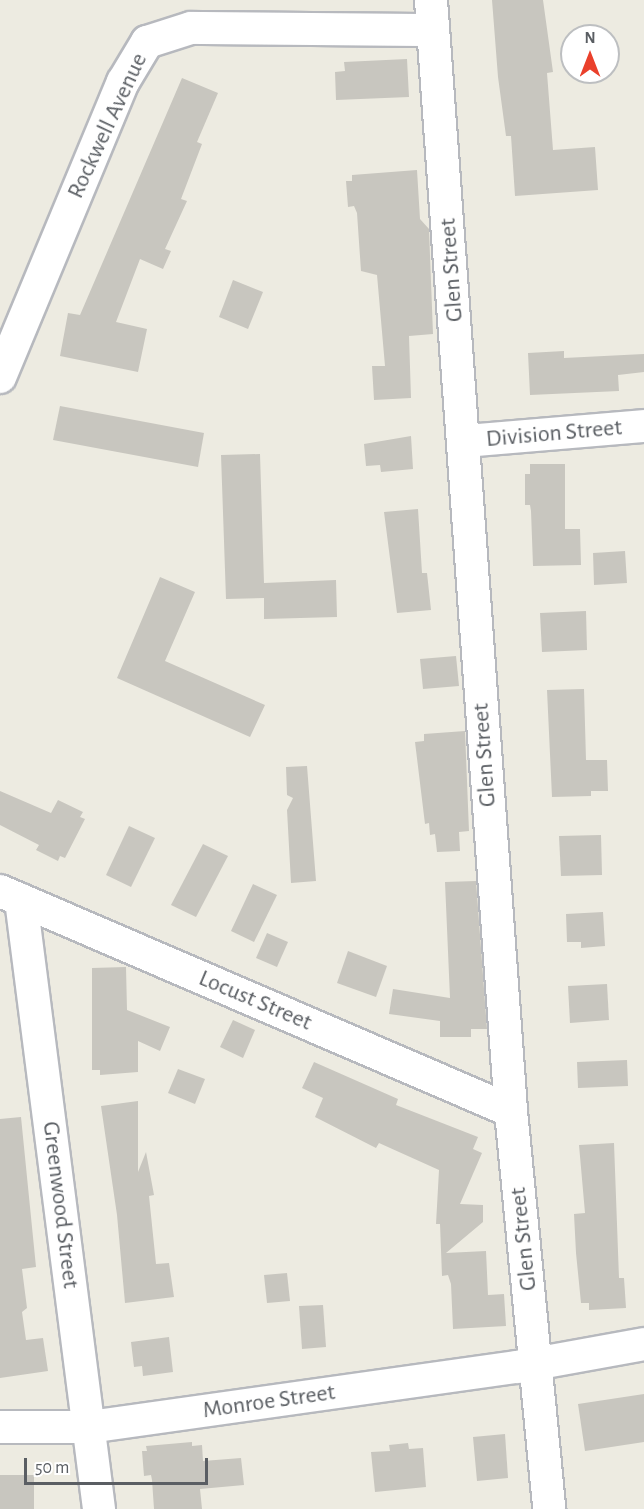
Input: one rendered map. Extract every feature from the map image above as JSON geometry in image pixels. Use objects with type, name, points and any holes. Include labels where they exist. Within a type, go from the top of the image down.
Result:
[{"type":"street","name":"Rockwell Avenue","points":[[0,377],[123,82],[147,42],[191,28],[432,15]]},
{"type":"street","name":"Glen Street","points":[[432,15],[465,441],[511,1111],[549,1509]]},
{"type":"street","name":"Division Street","points":[[465,441],[644,426]]},
{"type":"street","name":"Locust Street","points":[[10,896],[511,1111]]},
{"type":"street","name":"Greenwood Street","points":[[10,896],[99,1509]]},
{"type":"street","name":"Monroe Street","points":[[0,1427],[88,1427],[537,1365],[644,1344]]},
{"type":"building","points":[[492,0],[543,0],[553,72],[547,73],[553,150],[595,147],[598,190],[515,196],[511,136],[506,136],[498,77]]},
{"type":"building","points":[[407,59],[409,97],[336,100],[335,72],[345,71],[344,62]]},
{"type":"building","points":[[182,78],[218,93],[197,142],[202,144],[181,199],[187,201],[165,249],[171,251],[163,269],[140,259],[116,322],[147,329],[138,372],[60,356],[68,313],[80,315]]},
{"type":"building","points":[[417,170],[420,219],[429,229],[433,334],[409,336],[411,398],[374,400],[372,366],[385,366],[377,275],[361,271],[357,213],[354,206],[348,207],[346,181],[352,181],[352,175]]},
{"type":"building","points":[[233,280],[263,292],[248,329],[219,317]]},
{"type":"building","points":[[564,351],[564,358],[644,354],[644,372],[618,375],[619,391],[530,395],[528,353]]},
{"type":"building","points":[[60,406],[204,433],[198,467],[53,440]]},
{"type":"building","points":[[411,436],[413,469],[381,472],[380,465],[366,466],[364,444]]},
{"type":"building","points":[[260,454],[264,583],[336,580],[337,617],[264,619],[264,598],[226,599],[221,455]]},
{"type":"building","points":[[530,464],[565,464],[565,529],[580,529],[581,565],[533,566],[531,511],[530,505],[525,505],[525,474],[530,474]]},
{"type":"building","points":[[418,509],[422,573],[427,573],[431,610],[397,613],[384,512]]},
{"type":"building","points":[[625,551],[627,583],[594,585],[593,553]]},
{"type":"building","points":[[160,577],[195,592],[165,661],[265,705],[250,737],[117,678]]},
{"type":"building","points":[[586,611],[587,650],[542,652],[540,613]]},
{"type":"building","points":[[456,656],[459,686],[423,689],[420,659]]},
{"type":"building","points":[[584,689],[586,760],[607,760],[608,791],[591,791],[591,796],[552,797],[547,690]]},
{"type":"building","points":[[465,731],[469,831],[459,832],[460,851],[437,852],[435,834],[430,835],[429,823],[425,824],[415,742],[424,741],[424,734]]},
{"type":"building","points":[[307,766],[316,881],[291,883],[287,810],[293,798],[287,795],[286,767]]},
{"type":"building","points":[[0,791],[51,813],[58,800],[83,812],[80,817],[85,819],[65,858],[60,856],[58,861],[36,850],[39,845],[0,825]]},
{"type":"building","points":[[129,826],[155,838],[131,887],[106,875]]},
{"type":"building","points":[[601,835],[602,875],[561,876],[559,836]]},
{"type":"building","points":[[203,844],[228,856],[196,917],[171,905]]},
{"type":"building","points":[[476,881],[487,1029],[471,1029],[471,1037],[440,1037],[440,1021],[389,1014],[393,989],[450,998],[445,882]]},
{"type":"building","points":[[253,884],[277,895],[254,942],[231,931]]},
{"type":"building","points":[[603,912],[605,946],[581,948],[581,942],[567,942],[566,914]]},
{"type":"building","points":[[267,933],[288,942],[277,967],[256,958]]},
{"type":"building","points":[[348,951],[387,966],[376,997],[337,983]]},
{"type":"building","points":[[126,967],[127,1010],[170,1027],[160,1051],[138,1041],[138,1072],[100,1075],[100,1070],[92,1070],[92,968]]},
{"type":"building","points":[[607,984],[609,1020],[570,1023],[568,986]]},
{"type":"building","points":[[233,1020],[255,1030],[243,1058],[220,1047]]},
{"type":"building","points":[[627,1060],[628,1086],[578,1088],[577,1062]]},
{"type":"building","points":[[314,1062],[398,1099],[396,1105],[478,1137],[473,1149],[482,1153],[460,1204],[483,1205],[483,1222],[446,1253],[486,1251],[488,1295],[504,1294],[506,1326],[453,1329],[451,1284],[448,1275],[442,1276],[440,1224],[436,1224],[439,1170],[379,1143],[376,1148],[315,1117],[323,1098],[302,1088]]},
{"type":"building","points":[[178,1069],[205,1079],[195,1104],[168,1093]]},
{"type":"building","points":[[138,1101],[138,1172],[146,1152],[154,1195],[149,1196],[156,1264],[169,1263],[174,1297],[125,1303],[117,1215],[101,1106]]},
{"type":"building","points":[[21,1117],[36,1267],[22,1269],[27,1308],[22,1312],[26,1340],[43,1338],[48,1371],[0,1378],[0,1119]]},
{"type":"building","points":[[614,1143],[619,1278],[624,1278],[626,1308],[589,1310],[589,1303],[581,1303],[576,1253],[574,1214],[585,1213],[579,1145]]},
{"type":"building","points":[[287,1273],[290,1301],[267,1303],[264,1275]]},
{"type":"building","points":[[323,1305],[326,1347],[302,1349],[299,1306]]},
{"type":"building","points":[[169,1337],[173,1372],[143,1376],[142,1366],[134,1367],[131,1342]]},
{"type":"building","points":[[644,1394],[644,1442],[585,1451],[578,1404]]},
{"type":"building","points":[[505,1434],[508,1478],[477,1481],[473,1437]]},
{"type":"building","points":[[192,1442],[192,1446],[202,1445],[203,1461],[241,1458],[244,1485],[200,1489],[202,1509],[154,1509],[151,1475],[144,1476],[142,1451],[147,1451],[146,1446]]},
{"type":"building","points":[[408,1443],[409,1449],[423,1448],[426,1487],[375,1492],[371,1452],[390,1451],[389,1445]]},
{"type":"building","points":[[0,1475],[34,1475],[34,1509],[0,1509]]}]
